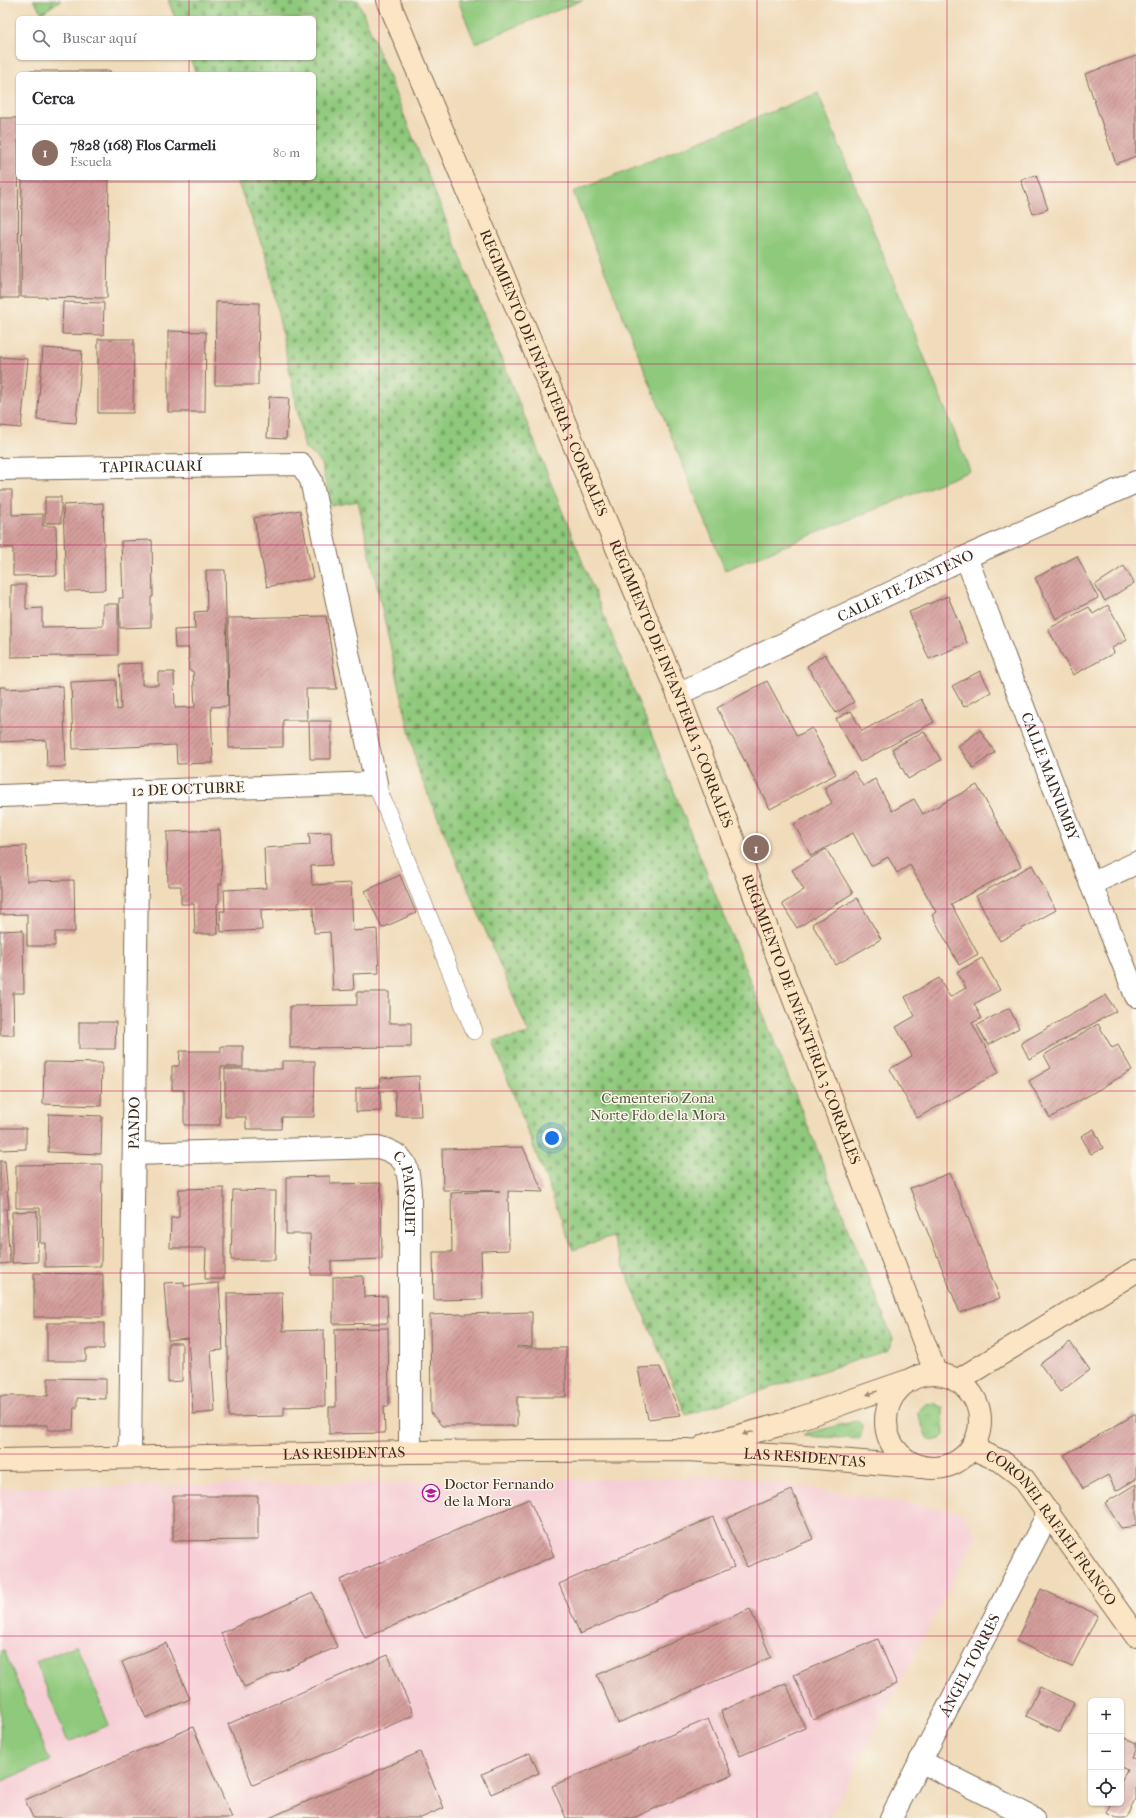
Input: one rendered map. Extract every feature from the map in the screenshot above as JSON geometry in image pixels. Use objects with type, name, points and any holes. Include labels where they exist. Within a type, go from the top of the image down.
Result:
[{"type":"street","name":"REGIMIENTO DE INFANTERIA 3 CORRALES","points":[[388,0],[678,694],[936,1374]]},
{"type":"street","name":"TAPIRACUARÍ","points":[[0,469],[302,464],[311,480],[376,783]]},
{"type":"street","name":"CALLE TE. ZENTENO","points":[[678,694],[966,557],[1136,482]]},
{"type":"street","name":"CALLE MAINUMBY","points":[[966,557],[1091,884],[1136,996]]},
{"type":"street","name":"12 DE OCTUBRE","points":[[0,796],[138,790],[376,783]]},
{"type":"street","name":"PANDO","points":[[130,1456],[138,790]]},
{"type":"street","points":[[1091,884],[1136,863]]},
{"type":"street","name":"C. PARQUET","points":[[134,1154],[378,1147],[393,1151],[400,1157],[408,1170],[410,1193],[410,1452]]},
{"type":"street","points":[[957,1381],[1136,1272]]},
{"type":"street","points":[[936,1374],[948,1376],[970,1390],[977,1404],[980,1419],[978,1434],[971,1448],[962,1458],[949,1465],[935,1468],[921,1467],[907,1460],[895,1450],[888,1436],[886,1420],[889,1404],[896,1391],[909,1380],[922,1375],[936,1374]]},
{"type":"street","name":"LAS RESIDENTAS","points":[[687,1450],[783,1424],[909,1380]]},
{"type":"street","name":"CORONEL RAFAEL FRANCO","points":[[971,1448],[1001,1461],[1023,1478],[1049,1512],[1136,1636]]},
{"type":"street","name":"LAS RESIDENTAS","points":[[0,1460],[130,1456],[687,1450],[804,1457],[921,1467]]},
{"type":"street","name":"ÁNGEL TORRES","points":[[891,1818],[1049,1512]]},
{"type":"street","points":[[920,1761],[1033,1818]]},
{"type":"lane","points":[[376,783],[474,1031]]},
{"type":"shaded area","points":[[740,1477],[961,1512],[977,1535],[830,1818],[0,1818],[0,1488]]},
{"type":"green space","points":[[33,0],[61,0],[42,13]]},
{"type":"green space","name":"Cementerio Zona Norte Fdo de la Mora","points":[[168,0],[358,0],[893,1339],[888,1350],[686,1415],[611,1237],[573,1250],[493,1041],[529,1034],[418,770],[358,501],[331,506],[321,464],[316,457],[305,449],[267,258],[237,180],[316,180],[316,72],[195,72],[191,60],[316,60],[316,16],[174,16]]},
{"type":"green space","points":[[458,0],[583,0],[475,43]]},
{"type":"green space","points":[[818,93],[970,471],[725,570],[573,192]]},
{"type":"green space","points":[[934,1403],[943,1408],[944,1435],[940,1439],[931,1441],[927,1438],[917,1412],[926,1404]]},
{"type":"green space","points":[[856,1421],[862,1425],[861,1436],[859,1439],[804,1436],[804,1434]]},
{"type":"green space","points":[[77,1645],[109,1725],[68,1742],[36,1662]]},
{"type":"green space","points":[[4,1650],[50,1761],[0,1782],[0,1651]]},
{"type":"building","points":[[1136,56],[1136,156],[1116,164],[1085,74]]},
{"type":"building","points":[[24,71],[110,71],[110,72]]},
{"type":"building","points":[[0,118],[16,118],[16,180],[18,180],[19,298],[0,298]]},
{"type":"building","points":[[1036,175],[1048,209],[1033,214],[1021,180]]},
{"type":"building","points":[[22,180],[109,180],[107,298],[21,297]]},
{"type":"building","points":[[63,302],[104,303],[103,335],[62,334]]},
{"type":"building","points":[[216,302],[259,303],[258,385],[215,385]]},
{"type":"building","points":[[168,331],[206,332],[205,412],[168,412]]},
{"type":"building","points":[[98,339],[134,339],[133,413],[98,413]]},
{"type":"building","points":[[43,348],[82,351],[76,423],[37,420]]},
{"type":"building","points":[[0,357],[28,359],[21,428],[0,426]]},
{"type":"building","points":[[269,397],[289,398],[286,439],[267,438]]},
{"type":"building","points":[[0,490],[12,490],[12,515],[43,514],[43,526],[56,526],[57,575],[13,576],[13,548],[0,548]]},
{"type":"building","points":[[45,497],[61,497],[61,523],[45,523]]},
{"type":"building","points":[[103,503],[105,590],[66,591],[63,505]]},
{"type":"building","points":[[300,510],[313,578],[267,587],[254,518]]},
{"type":"building","points":[[152,540],[153,597],[151,597],[151,627],[120,628],[119,598],[123,598],[121,541]]},
{"type":"building","points":[[1077,556],[1098,598],[1056,619],[1035,578]]},
{"type":"building","points":[[1124,566],[1134,583],[1105,601],[1095,585]]},
{"type":"building","points":[[206,570],[225,570],[228,706],[211,707],[213,763],[177,764],[176,745],[73,749],[71,682],[116,680],[117,710],[121,709],[119,664],[142,663],[142,685],[158,685],[158,672],[174,672],[175,708],[195,707],[193,671],[189,671],[189,648],[175,648],[174,630],[195,629],[194,612],[207,611]]},
{"type":"building","points":[[11,585],[26,585],[26,609],[42,608],[42,627],[103,626],[103,604],[118,604],[118,655],[11,657]]},
{"type":"building","points":[[948,596],[967,643],[929,659],[909,612]]},
{"type":"building","points":[[1108,605],[1127,640],[1112,648],[1114,653],[1073,675],[1048,629],[1089,607],[1093,614]]},
{"type":"building","points":[[326,616],[337,689],[306,689],[307,720],[283,720],[283,747],[229,748],[228,618]]},
{"type":"building","points":[[825,654],[854,702],[836,713],[807,666]]},
{"type":"building","points":[[980,671],[991,692],[964,707],[952,686]]},
{"type":"building","points":[[767,681],[797,736],[812,728],[836,774],[770,809],[717,708]]},
{"type":"building","points":[[63,686],[66,767],[47,767],[46,740],[0,742],[0,687],[6,687],[6,689]]},
{"type":"building","points":[[921,699],[934,722],[860,762],[836,719],[851,711],[862,731]]},
{"type":"building","points":[[309,721],[331,721],[331,759],[310,759]]},
{"type":"building","points":[[980,730],[995,752],[973,768],[958,746]]},
{"type":"building","points":[[924,731],[941,760],[908,779],[892,749]]},
{"type":"building","points":[[854,771],[863,786],[875,779],[892,811],[914,799],[923,814],[977,785],[1021,866],[951,904],[978,954],[959,965],[932,915],[936,912],[910,865],[897,873],[888,857],[871,866],[853,833],[811,856],[794,824],[832,803],[824,788]]},
{"type":"building","points":[[220,830],[222,884],[219,884],[219,903],[217,904],[218,934],[195,934],[194,904],[181,904],[181,886],[168,886],[167,832]]},
{"type":"building","points":[[331,832],[332,865],[311,866],[312,885],[351,883],[353,931],[377,929],[379,973],[353,974],[354,990],[333,991],[330,932],[314,933],[313,907],[261,910],[262,930],[221,932],[220,911],[225,911],[224,890],[266,888],[264,848],[310,845],[309,833]]},
{"type":"building","points":[[26,846],[27,881],[74,880],[75,932],[55,932],[55,946],[27,946],[27,914],[0,915],[0,847]]},
{"type":"building","points":[[826,849],[853,893],[797,928],[782,904],[804,890],[792,870]]},
{"type":"building","points":[[1032,865],[1056,910],[1000,941],[976,896]]},
{"type":"building","points":[[400,875],[416,913],[382,928],[365,891]]},
{"type":"building","points":[[857,898],[881,939],[836,965],[812,924]]},
{"type":"building","points":[[23,930],[24,993],[13,993],[14,1035],[0,1035],[0,931]]},
{"type":"building","points":[[982,958],[1000,990],[974,1004],[982,1018],[972,1023],[999,1072],[917,1118],[890,1069],[912,1056],[896,1027],[915,1016],[905,997],[939,978],[950,997],[966,988],[957,972]]},
{"type":"building","points":[[357,992],[389,992],[389,1023],[411,1023],[411,1047],[290,1048],[290,1006],[357,1005]]},
{"type":"building","points":[[1106,995],[1116,1011],[1029,1059],[1021,1043]]},
{"type":"building","points":[[1009,1008],[1019,1028],[988,1045],[977,1025]]},
{"type":"building","points":[[79,1022],[116,1022],[115,1049],[79,1049]]},
{"type":"building","points":[[1098,1024],[1112,1048],[1118,1045],[1132,1070],[1050,1118],[1029,1081],[1051,1068],[1044,1055]]},
{"type":"building","points":[[221,1046],[243,1046],[243,1067],[221,1067],[220,1125],[184,1125],[184,1090],[172,1090],[172,1066],[179,1066],[180,1051],[221,1051]]},
{"type":"building","points":[[282,1061],[315,1061],[314,1117],[282,1117],[281,1129],[246,1129],[246,1117],[225,1117],[225,1069],[282,1069]]},
{"type":"building","points":[[44,1062],[102,1063],[101,1106],[43,1104]]},
{"type":"building","points":[[419,1076],[421,1116],[396,1116],[395,1091],[380,1091],[381,1111],[356,1112],[356,1088],[380,1087],[380,1078]]},
{"type":"building","points":[[49,1114],[102,1116],[101,1154],[48,1152]]},
{"type":"building","points":[[0,1128],[26,1128],[26,1149],[0,1150]]},
{"type":"building","points":[[1094,1129],[1103,1148],[1091,1154],[1081,1136]]},
{"type":"building","points":[[523,1147],[543,1192],[508,1191],[509,1250],[481,1251],[483,1299],[434,1300],[433,1252],[452,1252],[451,1193],[500,1191],[443,1190],[442,1149]]},
{"type":"building","points":[[0,1161],[5,1161],[9,1209],[6,1209],[10,1263],[0,1264]]},
{"type":"building","points":[[102,1164],[101,1266],[45,1267],[45,1243],[40,1243],[40,1208],[16,1208],[16,1165]]},
{"type":"building","points":[[950,1173],[1000,1298],[960,1313],[910,1188]]},
{"type":"building","points":[[330,1176],[330,1184],[381,1183],[382,1259],[331,1261],[331,1275],[311,1275],[310,1234],[286,1234],[286,1177]]},
{"type":"building","points":[[224,1188],[224,1279],[205,1279],[206,1248],[170,1248],[171,1218],[179,1217],[179,1189]]},
{"type":"building","points":[[233,1190],[276,1191],[275,1260],[231,1260]]},
{"type":"building","points":[[37,1211],[38,1262],[12,1263],[12,1212]]},
{"type":"building","points":[[34,1273],[103,1274],[103,1317],[34,1317]]},
{"type":"building","points":[[363,1276],[364,1297],[387,1296],[388,1323],[333,1324],[333,1277]]},
{"type":"building","points":[[184,1282],[184,1286],[219,1283],[223,1350],[211,1351],[215,1412],[193,1414],[188,1338],[168,1340],[164,1283]]},
{"type":"building","points":[[282,1292],[283,1331],[324,1330],[325,1406],[284,1407],[284,1416],[229,1417],[227,1293]]},
{"type":"building","points":[[532,1312],[532,1347],[517,1346],[517,1348],[566,1348],[566,1397],[517,1397],[517,1426],[442,1426],[431,1413],[430,1315]]},
{"type":"building","points":[[47,1323],[104,1323],[104,1349],[86,1349],[86,1361],[47,1361]]},
{"type":"building","points":[[388,1328],[389,1406],[384,1406],[385,1433],[329,1434],[329,1407],[336,1407],[335,1329]]},
{"type":"building","points":[[1070,1342],[1090,1370],[1060,1392],[1040,1364]]},
{"type":"building","points":[[168,1343],[182,1343],[182,1381],[168,1382]]},
{"type":"building","points":[[660,1367],[681,1415],[648,1419],[638,1368]]},
{"type":"building","points":[[48,1378],[106,1379],[106,1399],[77,1398],[77,1408],[74,1408],[73,1430],[48,1430],[48,1425],[0,1425],[0,1396],[48,1396]]},
{"type":"building","points":[[1136,1414],[1136,1479],[1116,1491],[1108,1475],[1083,1489],[1064,1455]]},
{"type":"building","points":[[1136,1484],[1136,1526],[1121,1528],[1105,1503]]},
{"type":"building","points":[[792,1490],[813,1539],[747,1567],[726,1519]]},
{"type":"building","points":[[173,1496],[258,1496],[258,1540],[173,1541]]},
{"type":"building","points":[[529,1499],[554,1556],[365,1638],[340,1580]]},
{"type":"building","points":[[713,1517],[734,1567],[580,1634],[559,1584]]},
{"type":"building","points":[[1041,1589],[1098,1615],[1072,1667],[1016,1641]]},
{"type":"building","points":[[313,1593],[337,1647],[244,1687],[221,1633]]},
{"type":"building","points":[[750,1609],[771,1657],[618,1723],[597,1675]]},
{"type":"building","points":[[878,1639],[897,1684],[813,1720],[794,1675]]},
{"type":"building","points":[[166,1643],[190,1699],[146,1718],[122,1662]]},
{"type":"building","points":[[388,1655],[414,1715],[253,1785],[228,1724]]},
{"type":"building","points":[[786,1683],[805,1728],[740,1756],[721,1711]]},
{"type":"building","points":[[1040,1687],[1074,1703],[1060,1732],[1026,1716]]},
{"type":"building","points":[[708,1719],[732,1775],[633,1818],[566,1818],[552,1786]]},
{"type":"building","points":[[193,1727],[232,1818],[33,1818],[25,1800]]},
{"type":"building","points":[[1124,1737],[1136,1743],[1136,1750],[1132,1758],[1136,1759],[1136,1799],[1127,1818],[1117,1818],[1106,1813],[1110,1806],[1124,1806],[1124,1776],[1127,1770],[1124,1768]]},
{"type":"building","points":[[420,1752],[444,1808],[421,1818],[269,1818]]},
{"type":"building","points":[[530,1753],[539,1773],[491,1794],[482,1774]]},
{"type":"place","name":"7828 (168) Flos Carmeli","points":[[756,848]]},
{"type":"place","name":"Doctor Fernando de la Mora","points":[[431,1493]]}]
